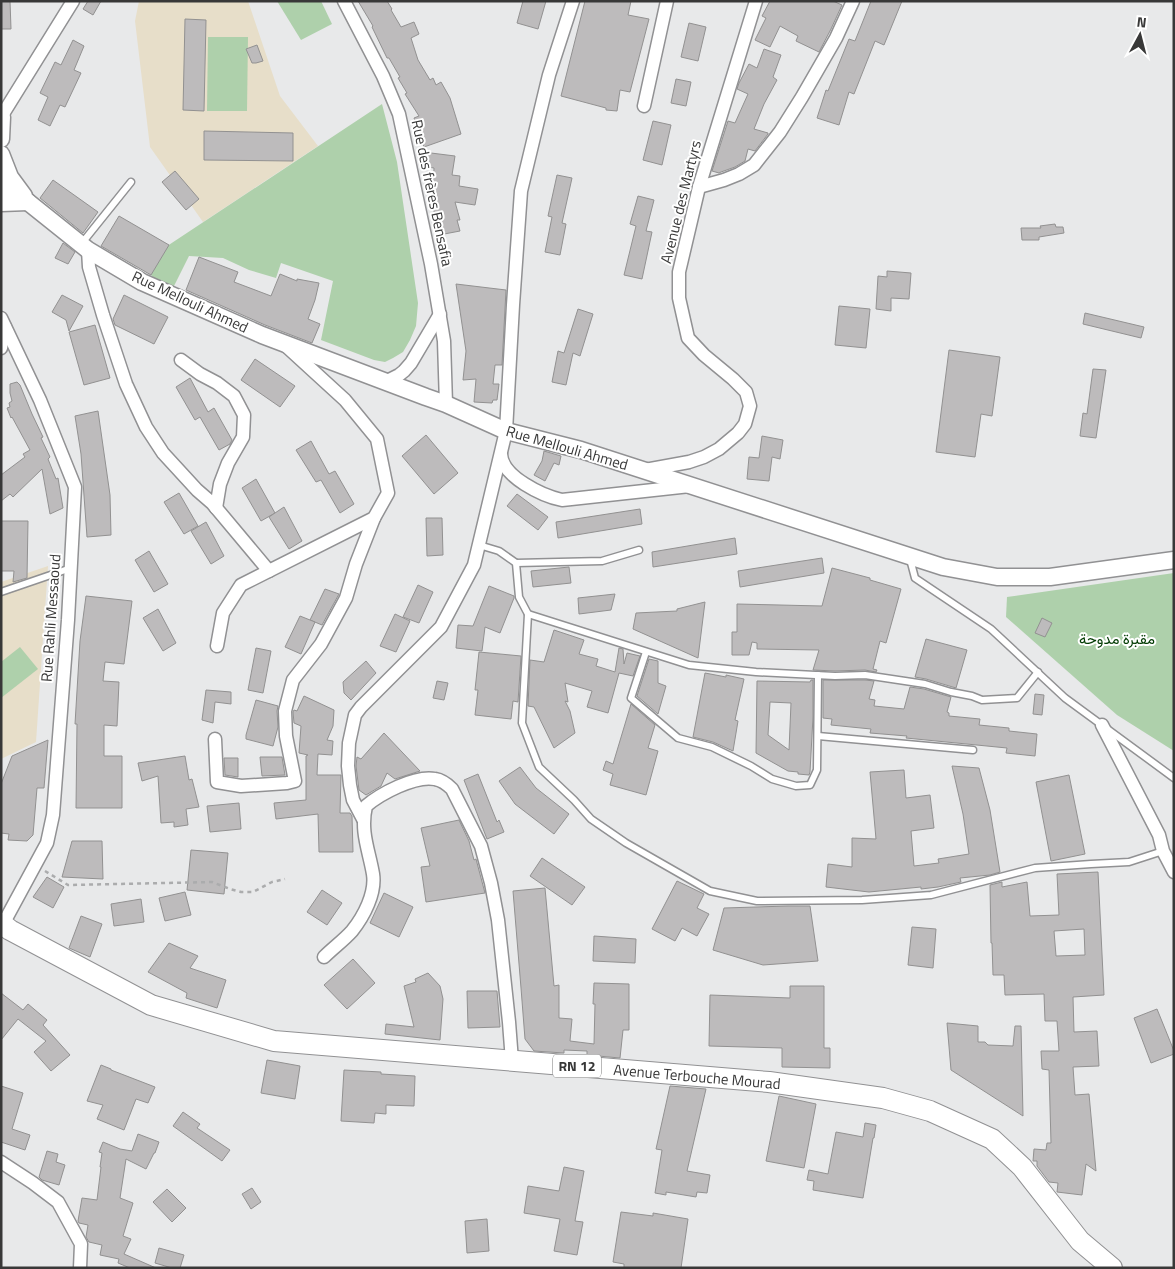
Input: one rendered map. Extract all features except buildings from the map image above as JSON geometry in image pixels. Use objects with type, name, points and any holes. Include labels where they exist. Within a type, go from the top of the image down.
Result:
[{"type":"main road","name":"Avenue Terbouche Mourad","points":[[2,925],[151,1005],[274,1041],[769,1082],[883,1098],[930,1110],[992,1139],[1022,1166],[1080,1241],[1112,1268]]},
{"type":"street","points":[[1,139],[1,117],[73,1]]},
{"type":"street","name":"Rue des frères Bensafia","points":[[344,1],[383,76],[399,114],[440,314],[444,341],[446,404]]},
{"type":"street","points":[[363,819],[353,800],[348,766],[349,743],[355,715],[441,627],[474,565],[506,431],[521,191],[549,75],[573,1]]},
{"type":"street","points":[[644,106],[667,1]]},
{"type":"street","name":"Avenue des Martyrs","points":[[642,470],[696,460],[719,449],[745,424],[750,406],[746,392],[704,355],[688,338],[679,298],[679,272],[699,187],[756,1]]},
{"type":"street","points":[[699,187],[724,180],[754,165],[780,132],[797,104],[836,38],[853,1]]},
{"type":"street","points":[[1,154],[10,177],[28,202]]},
{"type":"street","name":"Rue Mellouli Ahmed","points":[[1,186],[28,202],[85,247],[142,282],[262,335],[446,404],[506,431],[580,450],[909,556],[997,578],[1050,577],[1174,560]]},
{"type":"street","points":[[1,203],[28,202]]},
{"type":"street","points":[[85,247],[103,316],[126,384],[146,427],[164,453],[216,508],[269,571]]},
{"type":"street","points":[[385,382],[399,375],[411,363],[440,314]]},
{"type":"street","points":[[1,348],[3,323]]},
{"type":"street","name":"Rue Rahli Messaoud","points":[[2,925],[47,843],[53,815],[68,620],[75,487],[40,400],[3,323]]},
{"type":"street","points":[[215,739],[217,782],[241,786],[287,784],[295,781],[286,736],[285,711],[293,680],[321,644],[346,598],[356,564],[374,518],[388,493],[376,439],[344,400],[282,342]]},
{"type":"street","points":[[181,360],[234,396],[244,415],[243,438],[228,463],[220,484],[216,508]]},
{"type":"street","points":[[501,454],[503,462],[515,477],[541,493],[562,500],[692,486]]},
{"type":"street","points":[[217,646],[224,613],[241,585],[374,518]]},
{"type":"street","points":[[1102,725],[1159,835],[1163,851],[1174,872]]},
{"type":"street","points":[[324,957],[352,930],[371,898],[373,876],[366,845],[363,819],[366,806],[413,780],[434,778],[444,782],[452,788],[481,846],[491,883],[498,920],[512,1061]]},
{"type":"street","points":[[1,1162],[58,1202],[81,1244],[80,1268]]},
{"type":"lane","points":[[85,247],[131,182]]},
{"type":"lane","points":[[479,545],[498,551],[516,563],[602,561],[639,550]]},
{"type":"lane","points":[[909,556],[915,578],[991,629],[1065,698],[1174,778]]},
{"type":"lane","points":[[516,563],[519,597],[528,614],[522,723],[539,767],[591,819],[626,843],[710,891],[757,901],[809,899],[862,900],[931,895],[1035,868],[1130,862],[1163,851]]},
{"type":"lane","points":[[1,592],[71,568]]},
{"type":"lane","points":[[528,614],[689,665],[756,672],[865,675],[925,684],[982,700],[1017,698],[1038,672]]},
{"type":"lane","points":[[646,652],[631,698],[678,738],[712,747],[751,766],[772,779],[796,786],[810,785],[817,770],[818,675]]},
{"type":"lane","points":[[818,736],[973,750]]},
{"type":"path","points":[[35,865],[68,885],[212,882],[241,892],[253,892],[272,882],[285,878]]},
{"type":"shaded area","points":[[139,1],[248,1],[280,96],[318,146],[203,222],[150,147],[135,21]]},
{"type":"shaded area","points":[[48,566],[36,742],[1,759],[1,582]]},
{"type":"green space","points":[[277,1],[321,1],[332,24],[301,40]]},
{"type":"green space","points":[[208,37],[248,37],[247,111],[207,111]]},
{"type":"green space","points":[[382,104],[397,162],[418,303],[416,326],[403,352],[385,362],[374,360],[321,340],[333,281],[281,263],[276,278],[249,270],[223,258],[189,256],[170,294],[140,264]]},
{"type":"green space","name":"مقبرة مدوحة","points":[[1174,573],[1174,751],[1117,715],[1006,617],[1007,597]]},
{"type":"green space","points":[[20,647],[38,669],[1,698],[1,662]]}]
